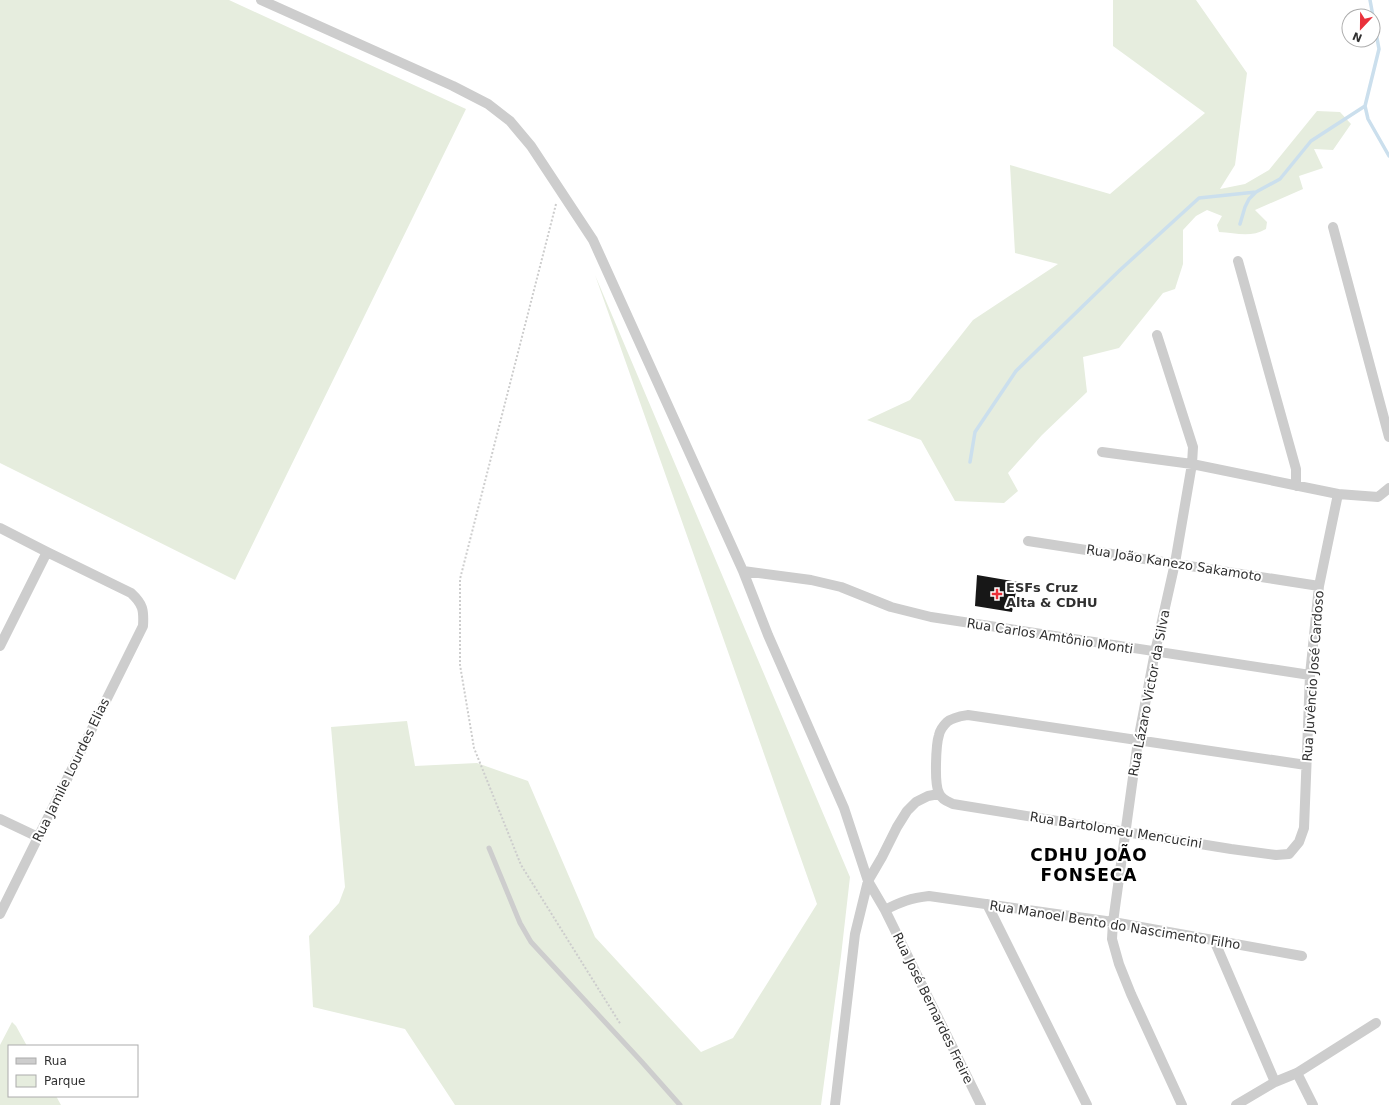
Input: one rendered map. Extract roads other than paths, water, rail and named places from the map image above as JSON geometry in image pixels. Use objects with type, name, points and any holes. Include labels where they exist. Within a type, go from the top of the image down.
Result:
[{"type":"street","name":"Rua José Bernardes Freire","points":[[261,0],[453,86],[488,104],[510,121],[531,146],[593,240],[743,571],[768,635],[844,808],[868,881],[885,910],[981,1105]]},
{"type":"street","points":[[1334,228],[1389,437]]},
{"type":"street","points":[[1238,261],[1296,469],[1296,486]]},
{"type":"street","name":"Rua Lázaro Victor da Silva","points":[[1157,335],[1193,447],[1192,464],[1175,563],[1155,652],[1138,741],[1112,922],[1112,939],[1119,964],[1131,994],[1182,1105]]},
{"type":"street","points":[[1102,452],[1192,464],[1338,494],[1378,496],[1389,488]]},
{"type":"street","name":"Rua Juvêncio José Cardoso","points":[[1289,854],[1299,842],[1304,828],[1310,675],[1319,586],[1338,494]]},
{"type":"street","points":[[0,528],[47,552],[0,646]]},
{"type":"street","name":"Rua João Kanezo Sakamoto","points":[[1028,541],[1319,586]]},
{"type":"street","name":"Rua Jamile Lourdes Elias","points":[[0,914],[143,626],[144,614],[140,601],[131,593],[47,552]]},
{"type":"street","name":"Rua Carlos Amtônio Monti","points":[[743,571],[811,580],[841,587],[891,607],[931,617],[1310,675]]},
{"type":"street","points":[[942,797],[936,786],[937,744],[939,733],[948,721],[956,717],[968,715],[1306,765]]},
{"type":"street","points":[[835,1105],[855,934],[868,881],[897,826],[907,811],[916,802],[928,796],[942,797]]},
{"type":"street","name":"Rua Bartolomeu Mencucini","points":[[942,797],[953,804],[1276,855],[1289,854]]},
{"type":"street","points":[[0,819],[38,837]]},
{"type":"street","name":"Rua Manoel Bento do Nascimento Filho","points":[[885,910],[915,897],[929,896],[1112,922],[1302,956]]},
{"type":"street","points":[[987,904],[1087,1105]]},
{"type":"street","points":[[1214,940],[1275,1082]]},
{"type":"street","points":[[1236,1105],[1275,1082],[1297,1073],[1376,1023]]},
{"type":"street","points":[[1297,1073],[1313,1105]]},
{"type":"lane","points":[[488,848],[520,924],[531,942],[636,1055],[680,1105]]},
{"type":"waterway","points":[[1370,0],[1379,49],[1365,106],[1368,119],[1389,156]]},
{"type":"waterway","points":[[1240,224],[1245,207],[1249,199],[1256,192],[1280,179],[1311,141],[1365,106]]},
{"type":"waterway","points":[[970,462],[975,432],[1016,371],[1120,270],[1199,198],[1256,192]]},
{"type":"place","name":"ESFs Cruz Alta & CDHU","points":[[997,594]]},
{"type":"district","name":"CDHU JOÃO FONSECA","points":[[1089,865]]}]
